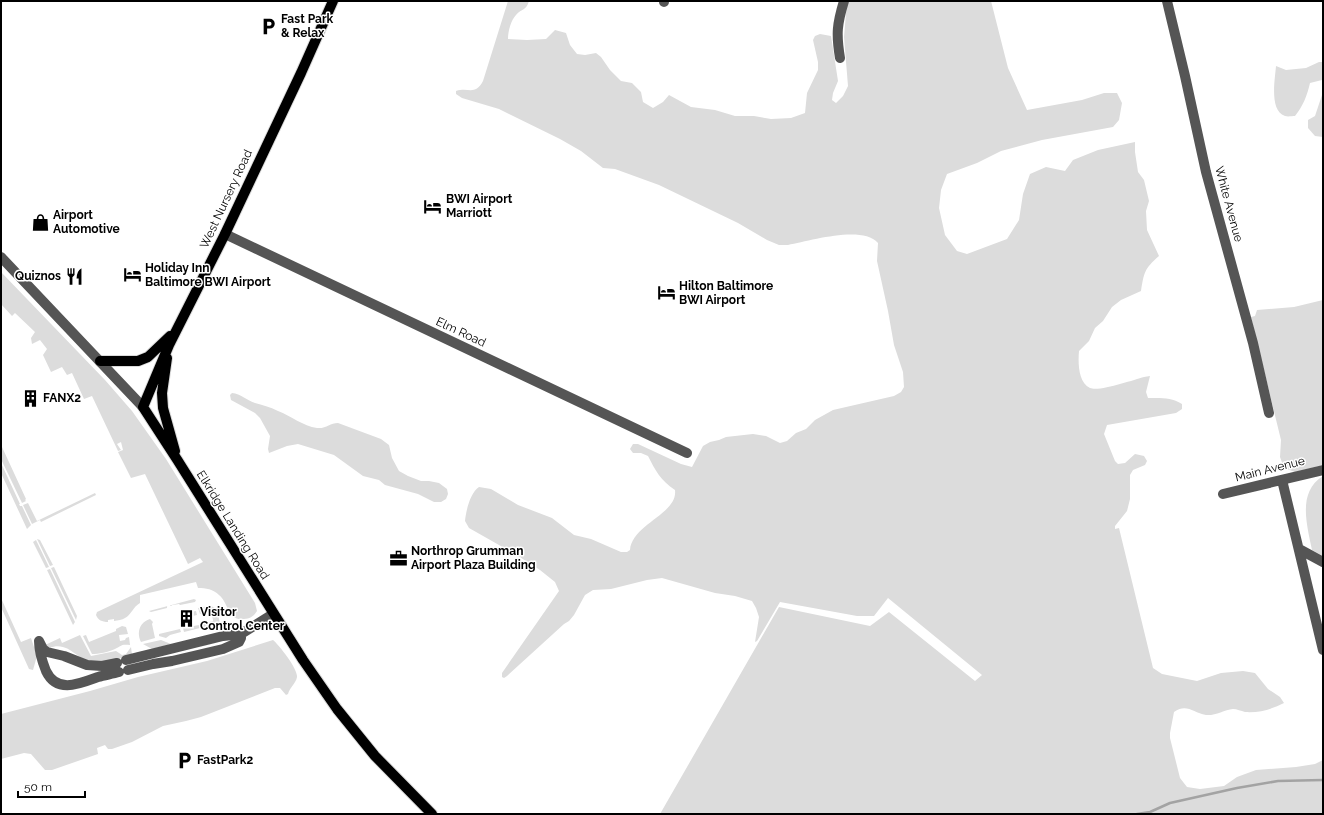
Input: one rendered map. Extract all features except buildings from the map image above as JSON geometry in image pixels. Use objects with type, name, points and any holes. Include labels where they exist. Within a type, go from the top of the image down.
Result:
[{"type":"main road","name":"West Nursery Road","points":[[142,407],[168,345],[225,234],[301,73],[333,1]]},
{"type":"main road","points":[[100,361],[138,361],[148,357],[176,331]]},
{"type":"main road","points":[[168,345],[162,393],[163,408],[178,461]]},
{"type":"main road","name":"Elkridge Landing Road","points":[[142,407],[178,461],[303,660],[337,709],[375,756],[432,814]]},
{"type":"street","points":[[840,58],[837,42],[837,26],[844,1]]},
{"type":"street","name":"White Avenue","points":[[1167,1],[1206,172],[1253,344],[1269,413]]},
{"type":"street","name":"Elm Road","points":[[225,234],[687,453]]},
{"type":"street","name":"Elkridge Landing Road","points":[[1,257],[142,407]]},
{"type":"street","name":"Main Avenue","points":[[1223,494],[1323,470]]},
{"type":"street","points":[[1282,480],[1323,650]]},
{"type":"street","points":[[1298,549],[1323,562]]},
{"type":"street","points":[[122,666],[87,665],[64,656],[47,652],[43,649],[39,641],[40,654],[48,676],[61,685],[76,684],[122,666],[223,636],[242,634],[274,614]]},
{"type":"shaded area","points":[[508,1],[529,1],[527,6],[514,17],[509,29],[508,39],[546,39],[555,30],[566,33],[570,45],[577,54],[585,55],[596,53],[621,81],[632,83],[641,92],[643,102],[653,108],[663,102],[669,95],[691,107],[715,110],[735,116],[754,116],[771,119],[791,118],[805,113],[807,93],[818,70],[818,62],[813,40],[815,36],[820,34],[831,36],[838,81],[832,100],[836,103],[843,96],[848,86],[844,37],[847,1],[991,1],[1008,68],[1027,110],[1082,100],[1104,93],[1117,93],[1122,103],[1119,120],[1113,127],[1042,140],[1001,151],[977,163],[947,174],[941,190],[939,208],[945,235],[957,251],[967,254],[1007,239],[1019,220],[1023,194],[1030,174],[1046,167],[1065,171],[1073,160],[1098,150],[1135,142],[1138,172],[1144,180],[1149,201],[1146,211],[1147,230],[1159,256],[1150,264],[1143,280],[1141,291],[1121,300],[1112,307],[1103,321],[1095,328],[1089,341],[1079,351],[1080,372],[1083,382],[1090,388],[1094,389],[1108,387],[1150,376],[1146,392],[1148,398],[1166,398],[1174,400],[1182,404],[1182,409],[1176,413],[1107,425],[1104,434],[1115,461],[1118,464],[1125,463],[1135,454],[1144,456],[1147,461],[1145,465],[1133,470],[1130,475],[1130,499],[1127,511],[1115,526],[1115,529],[1119,528],[1153,668],[1162,674],[1197,681],[1221,673],[1243,671],[1255,673],[1268,689],[1280,697],[1284,703],[1270,709],[1256,712],[1245,712],[1233,709],[1213,715],[1206,715],[1183,708],[1174,712],[1170,738],[1180,778],[1187,787],[1200,789],[1224,786],[1237,777],[1256,770],[1296,767],[1315,764],[1323,760],[1323,814],[660,814],[779,607],[870,626],[889,612],[975,681],[982,675],[888,598],[874,616],[857,616],[780,602],[755,642],[759,617],[752,601],[735,596],[715,593],[662,578],[647,580],[611,589],[593,590],[585,595],[569,621],[507,676],[504,678],[502,677],[502,673],[559,591],[555,582],[540,570],[469,528],[465,521],[467,507],[473,493],[479,487],[491,489],[518,505],[552,518],[574,535],[591,539],[621,552],[627,552],[630,550],[638,533],[670,506],[674,498],[675,490],[659,475],[648,456],[641,453],[633,453],[630,449],[633,444],[638,444],[681,464],[692,467],[703,446],[710,442],[726,437],[753,434],[766,436],[780,443],[787,441],[796,433],[806,429],[815,420],[833,410],[894,396],[901,392],[904,387],[903,372],[894,345],[877,261],[878,243],[870,238],[860,235],[848,235],[822,238],[788,245],[779,245],[767,240],[738,223],[659,185],[615,169],[603,168],[581,151],[560,139],[499,109],[462,98],[456,94],[456,91],[474,90],[480,86],[483,81]]},
{"type":"shaded area","points":[[1319,62],[1323,62],[1322,80],[1310,83],[1304,101],[1295,116],[1285,116],[1280,113],[1277,108],[1274,94],[1276,66],[1286,70],[1306,68]]},
{"type":"shaded area","points":[[1322,95],[1323,137],[1315,136],[1308,128],[1308,120],[1315,116]]},
{"type":"shaded area","points":[[1,272],[105,380],[132,411],[166,459],[255,603],[257,611],[252,617],[238,619],[234,617],[219,595],[209,589],[198,588],[196,582],[140,595],[140,603],[127,617],[123,619],[114,621],[114,619],[108,620],[108,622],[102,621],[98,618],[96,615],[97,612],[203,562],[200,558],[188,564],[145,474],[131,478],[118,452],[123,450],[121,442],[117,444],[121,450],[118,451],[92,396],[84,399],[72,373],[67,375],[62,367],[51,372],[43,355],[47,349],[40,340],[32,344],[31,338],[35,332],[15,313],[12,316],[1,304]]},
{"type":"shaded area","points":[[1323,300],[1323,465],[1295,472],[1284,468],[1280,457],[1281,440],[1251,317],[1255,316],[1257,310],[1294,307]]},
{"type":"shaded area","points":[[232,393],[283,413],[312,427],[320,428],[338,423],[381,439],[389,445],[392,458],[399,471],[421,481],[439,483],[447,489],[448,494],[446,499],[441,502],[434,502],[418,494],[385,485],[379,480],[363,476],[334,455],[298,444],[287,446],[269,453],[268,449],[270,436],[260,418],[255,413],[231,400],[230,395]]},
{"type":"shaded area","points":[[2,447],[26,499],[26,501],[22,503],[1,459]]},
{"type":"shaded area","points":[[1,463],[19,504],[22,506],[31,525],[27,529],[1,473]]},
{"type":"shaded area","points":[[1323,476],[1323,556],[1312,550],[1306,520],[1306,510],[1310,491],[1315,483]]},
{"type":"shaded area","points":[[95,493],[96,495],[41,522],[40,520],[32,524],[23,505],[28,503],[37,521]]},
{"type":"shaded area","points":[[37,539],[40,540],[53,565],[50,566]]},
{"type":"shaded area","points":[[36,540],[49,567],[46,568],[33,542]]},
{"type":"shaded area","points":[[54,567],[77,616],[76,620],[51,568]]},
{"type":"shaded area","points":[[50,569],[75,622],[73,625],[47,570]]},
{"type":"shaded area","points":[[1,598],[21,642],[31,638],[37,656],[33,670],[29,669],[1,607]]},
{"type":"shaded area","points":[[194,599],[196,600],[195,602],[169,606]]},
{"type":"shaded area","points":[[167,606],[167,608],[151,612],[149,611]]},
{"type":"shaded area","points":[[209,606],[216,609],[220,623],[203,627],[202,624],[213,621],[211,611],[200,614],[198,608]]},
{"type":"shaded area","points":[[196,611],[197,615],[183,618],[182,614]]},
{"type":"shaded area","points":[[150,619],[153,622],[152,624],[155,638],[141,642],[139,631],[141,625]]},
{"type":"shaded area","points":[[199,625],[200,628],[184,632],[183,628]]},
{"type":"shaded area","points":[[122,626],[126,627],[128,634],[119,635],[120,641],[129,637],[130,645],[123,645],[110,651],[92,654],[83,636],[86,635],[89,642],[116,631],[116,629]]},
{"type":"shaded area","points":[[180,629],[181,632],[170,635],[166,638],[159,636],[159,634]]},
{"type":"shaded area","points":[[80,635],[91,656],[116,651],[122,655],[126,654],[131,647],[132,655],[119,659],[95,662],[88,661],[68,649],[56,646],[49,648],[45,645],[60,638],[62,643]]},
{"type":"shaded area","points":[[161,640],[171,644],[152,649],[143,644]]},
{"type":"shaded area","points":[[273,640],[288,657],[297,673],[295,681],[286,695],[280,688],[275,688],[201,717],[163,726],[132,742],[112,749],[108,749],[105,745],[97,748],[98,754],[52,770],[45,770],[31,754],[24,753],[1,759],[1,714],[138,677],[207,661]]},
{"type":"waterway","points":[[1137,814],[1150,812],[1170,803],[1237,788],[1278,781],[1323,780]]},
{"type":"place","name":"Fast Park & Relax","points":[[268,26]]},
{"type":"place","name":"BWI Airport Marriott","points":[[433,206]]},
{"type":"place","name":"Airport Automotive","points":[[40,222]]},
{"type":"place","name":"Holiday Inn Baltimore BWI Airport","points":[[132,275]]},
{"type":"place","name":"Quiznos","points":[[74,276]]},
{"type":"place","name":"Hilton Baltimore BWI Airport","points":[[666,293]]},
{"type":"place","name":"FANX2","points":[[30,398]]},
{"type":"place","name":"Northrop Grumman Airport Plaza Building","points":[[398,558]]},
{"type":"place","name":"Visitor Control Center","points":[[187,619]]},
{"type":"place","name":"FastPark2","points":[[184,760]]}]
